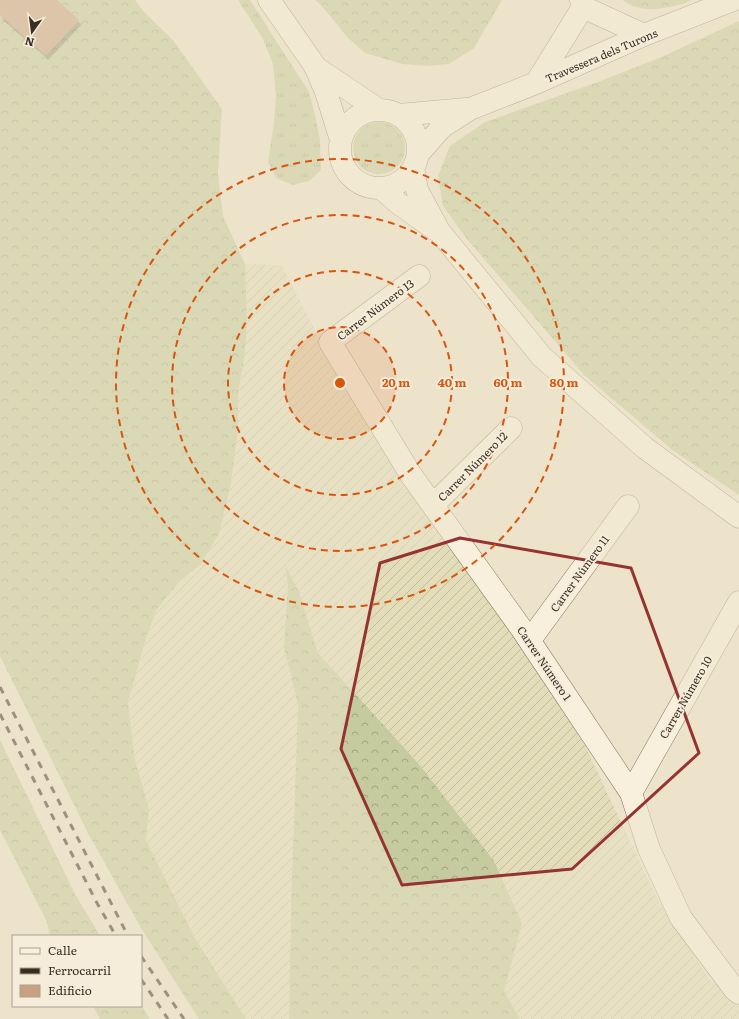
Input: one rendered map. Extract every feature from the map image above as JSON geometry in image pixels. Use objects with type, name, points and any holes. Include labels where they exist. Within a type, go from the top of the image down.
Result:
[{"type":"street","points":[[269,0],[315,66],[326,92],[341,140]]},
{"type":"street","name":"Travessera dels Turons","points":[[415,161],[442,127],[470,109],[536,83],[644,36],[733,0]]},
{"type":"street","points":[[536,83],[582,3],[644,36]]},
{"type":"street","points":[[315,66],[389,112],[408,122],[418,143],[415,161],[417,190],[439,231],[542,357],[645,448],[739,517]]},
{"type":"street","name":"Travessera dels Turons","points":[[389,112],[470,109]]},
{"type":"street","points":[[389,112],[364,112],[355,118],[345,129],[341,140],[340,156],[350,175],[361,184],[381,188],[392,186],[402,180],[415,161]]},
{"type":"street","points":[[381,188],[398,203],[439,231]]},
{"type":"street","name":"Carrer Número 13","points":[[330,342],[419,276]]},
{"type":"street","name":"Carrer Número 1","points":[[330,342],[411,475],[530,640],[631,793],[649,849],[681,918],[734,990],[739,993]]},
{"type":"street","name":"Carrer Número 12","points":[[433,505],[511,428]]},
{"type":"street","name":"Carrer Número 11","points":[[530,640],[628,506]]},
{"type":"street","name":"Carrer Número 10","points":[[631,793],[739,602]]},
{"type":"highlighted area","points":[[460,538],[631,568],[699,753],[572,869],[402,885],[341,749],[380,563]]},
{"type":"shaded area","points":[[245,264],[282,265],[315,330],[383,448],[577,729],[658,900],[709,979],[739,1001],[739,1019],[520,1019],[504,991],[522,924],[418,763],[318,653],[299,592],[286,567],[288,583],[284,648],[298,705],[291,902],[289,1019],[246,1019],[195,938],[146,840],[149,809],[135,760],[128,702],[147,635],[157,609],[180,581],[200,565],[238,429],[238,393],[245,354],[247,321]]},
{"type":"green space","points":[[0,0],[135,0],[145,13],[173,40],[222,109],[218,174],[223,216],[245,264],[247,321],[245,354],[238,393],[238,429],[231,483],[219,534],[200,565],[180,581],[157,609],[147,635],[128,702],[135,760],[149,809],[146,840],[195,938],[246,1019],[199,1019],[141,928],[89,835],[0,656]]},
{"type":"green space","points":[[238,0],[250,0],[309,92],[320,141],[321,170],[309,181],[293,185],[276,178],[268,162],[276,97],[273,64],[263,39]]},
{"type":"green space","points":[[315,0],[502,0],[474,48],[449,64],[427,66],[402,64],[365,53],[347,37],[321,5]]},
{"type":"green space","points":[[622,0],[692,0],[672,7],[649,9],[630,5]]},
{"type":"green space","points":[[739,21],[739,495],[671,449],[584,375],[466,238],[443,206],[438,176],[450,146],[485,122],[598,82],[664,56]]},
{"type":"green space","points":[[374,122],[384,122],[398,129],[405,143],[405,153],[398,167],[384,174],[374,174],[364,170],[357,163],[353,153],[353,143],[357,133],[364,126]]},
{"type":"green space","points":[[285,565],[299,592],[318,653],[418,763],[494,861],[522,924],[504,991],[520,1019],[289,1019],[291,902],[298,705],[284,648],[288,583]]},
{"type":"green space","points":[[0,740],[75,894],[99,935],[50,935],[47,922],[0,830]]},
{"type":"green space","points":[[94,1007],[142,1007],[150,1019],[100,1019]]},
{"type":"building","points":[[0,0],[57,0],[79,20],[46,55],[0,15]]},
{"type":"railway","points":[[0,687],[127,935]]},
{"type":"railway","points":[[0,714],[97,903],[115,935]]},
{"type":"railway","points":[[142,957],[184,1019]]},
{"type":"railway","points":[[142,980],[168,1019]]}]
